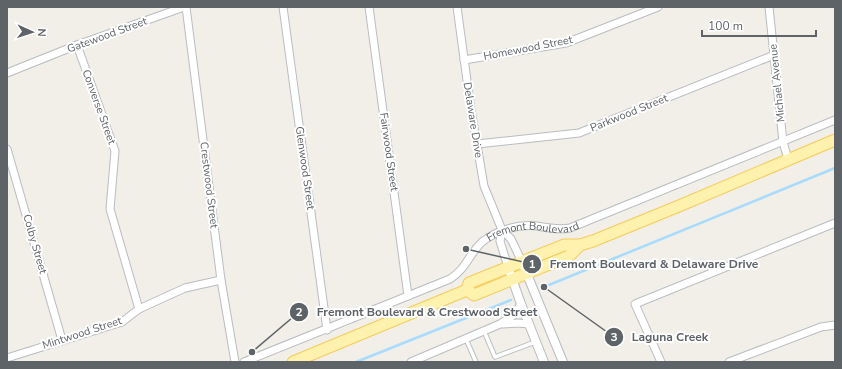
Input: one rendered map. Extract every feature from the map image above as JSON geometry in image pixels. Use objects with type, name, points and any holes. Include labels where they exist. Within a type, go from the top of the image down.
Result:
[{"type":"main road","name":"Fremont Boulevard","points":[[467,290],[469,283],[564,244],[580,245],[679,206],[835,140]]},
{"type":"main road","name":"Fremont Boulevard","points":[[467,290],[474,295],[513,280],[570,256],[580,245]]},
{"type":"main road","name":"Fremont Boulevard","points":[[293,362],[467,290]]},
{"type":"street","name":"Gatewood Street","points":[[7,73],[77,45],[185,7]]},
{"type":"street","name":"Crestwood Street","points":[[185,7],[221,280],[235,362]]},
{"type":"street","name":"Glenwood Street","points":[[283,7],[327,330]]},
{"type":"street","name":"Fairwood Street","points":[[369,7],[408,296]]},
{"type":"street","name":"Delaware Drive","points":[[457,7],[484,186],[502,230],[511,239],[522,262],[563,362]]},
{"type":"street","name":"Homewood Street","points":[[464,60],[566,43],[658,7]]},
{"type":"street","name":"Michael Avenue","points":[[769,7],[783,142],[788,159]]},
{"type":"street","name":"Converse Street","points":[[77,45],[116,151],[110,209],[140,309]]},
{"type":"street","name":"Parkwood Street","points":[[477,144],[579,133],[774,55]]},
{"type":"street","name":"Fremont Boulevard","points":[[244,362],[327,330],[450,279],[463,269],[475,250],[483,242],[502,230],[527,226],[555,230],[570,228],[835,120]]},
{"type":"street","name":"Colby Street","points":[[7,149],[62,340]]},
{"type":"street","points":[[661,362],[635,304],[835,223]]},
{"type":"street","name":"Delaware Drive","points":[[502,230],[500,241],[508,267],[544,362]]},
{"type":"street","name":"Mintwood Street","points":[[7,358],[122,322],[140,309],[185,288],[221,280]]},
{"type":"street","points":[[411,362],[425,359],[500,324],[514,315],[521,304]]},
{"type":"street","points":[[500,324],[518,322],[530,324]]},
{"type":"street","points":[[729,362],[821,327],[835,325]]},
{"type":"lane","points":[[484,331],[497,362]]},
{"type":"lane","points":[[466,339],[476,362]]},
{"type":"lane","points":[[495,357],[536,341]]},
{"type":"waterway","points":[[544,287],[835,168]]},
{"type":"waterway","points":[[356,362],[511,300]]},
{"type":"place","name":"Fremont Boulevard & Delaware Drive","points":[[466,249]]},
{"type":"place","name":"Laguna Creek","points":[[544,287]]},
{"type":"place","name":"Fremont Boulevard & Crestwood Street","points":[[252,352]]}]
